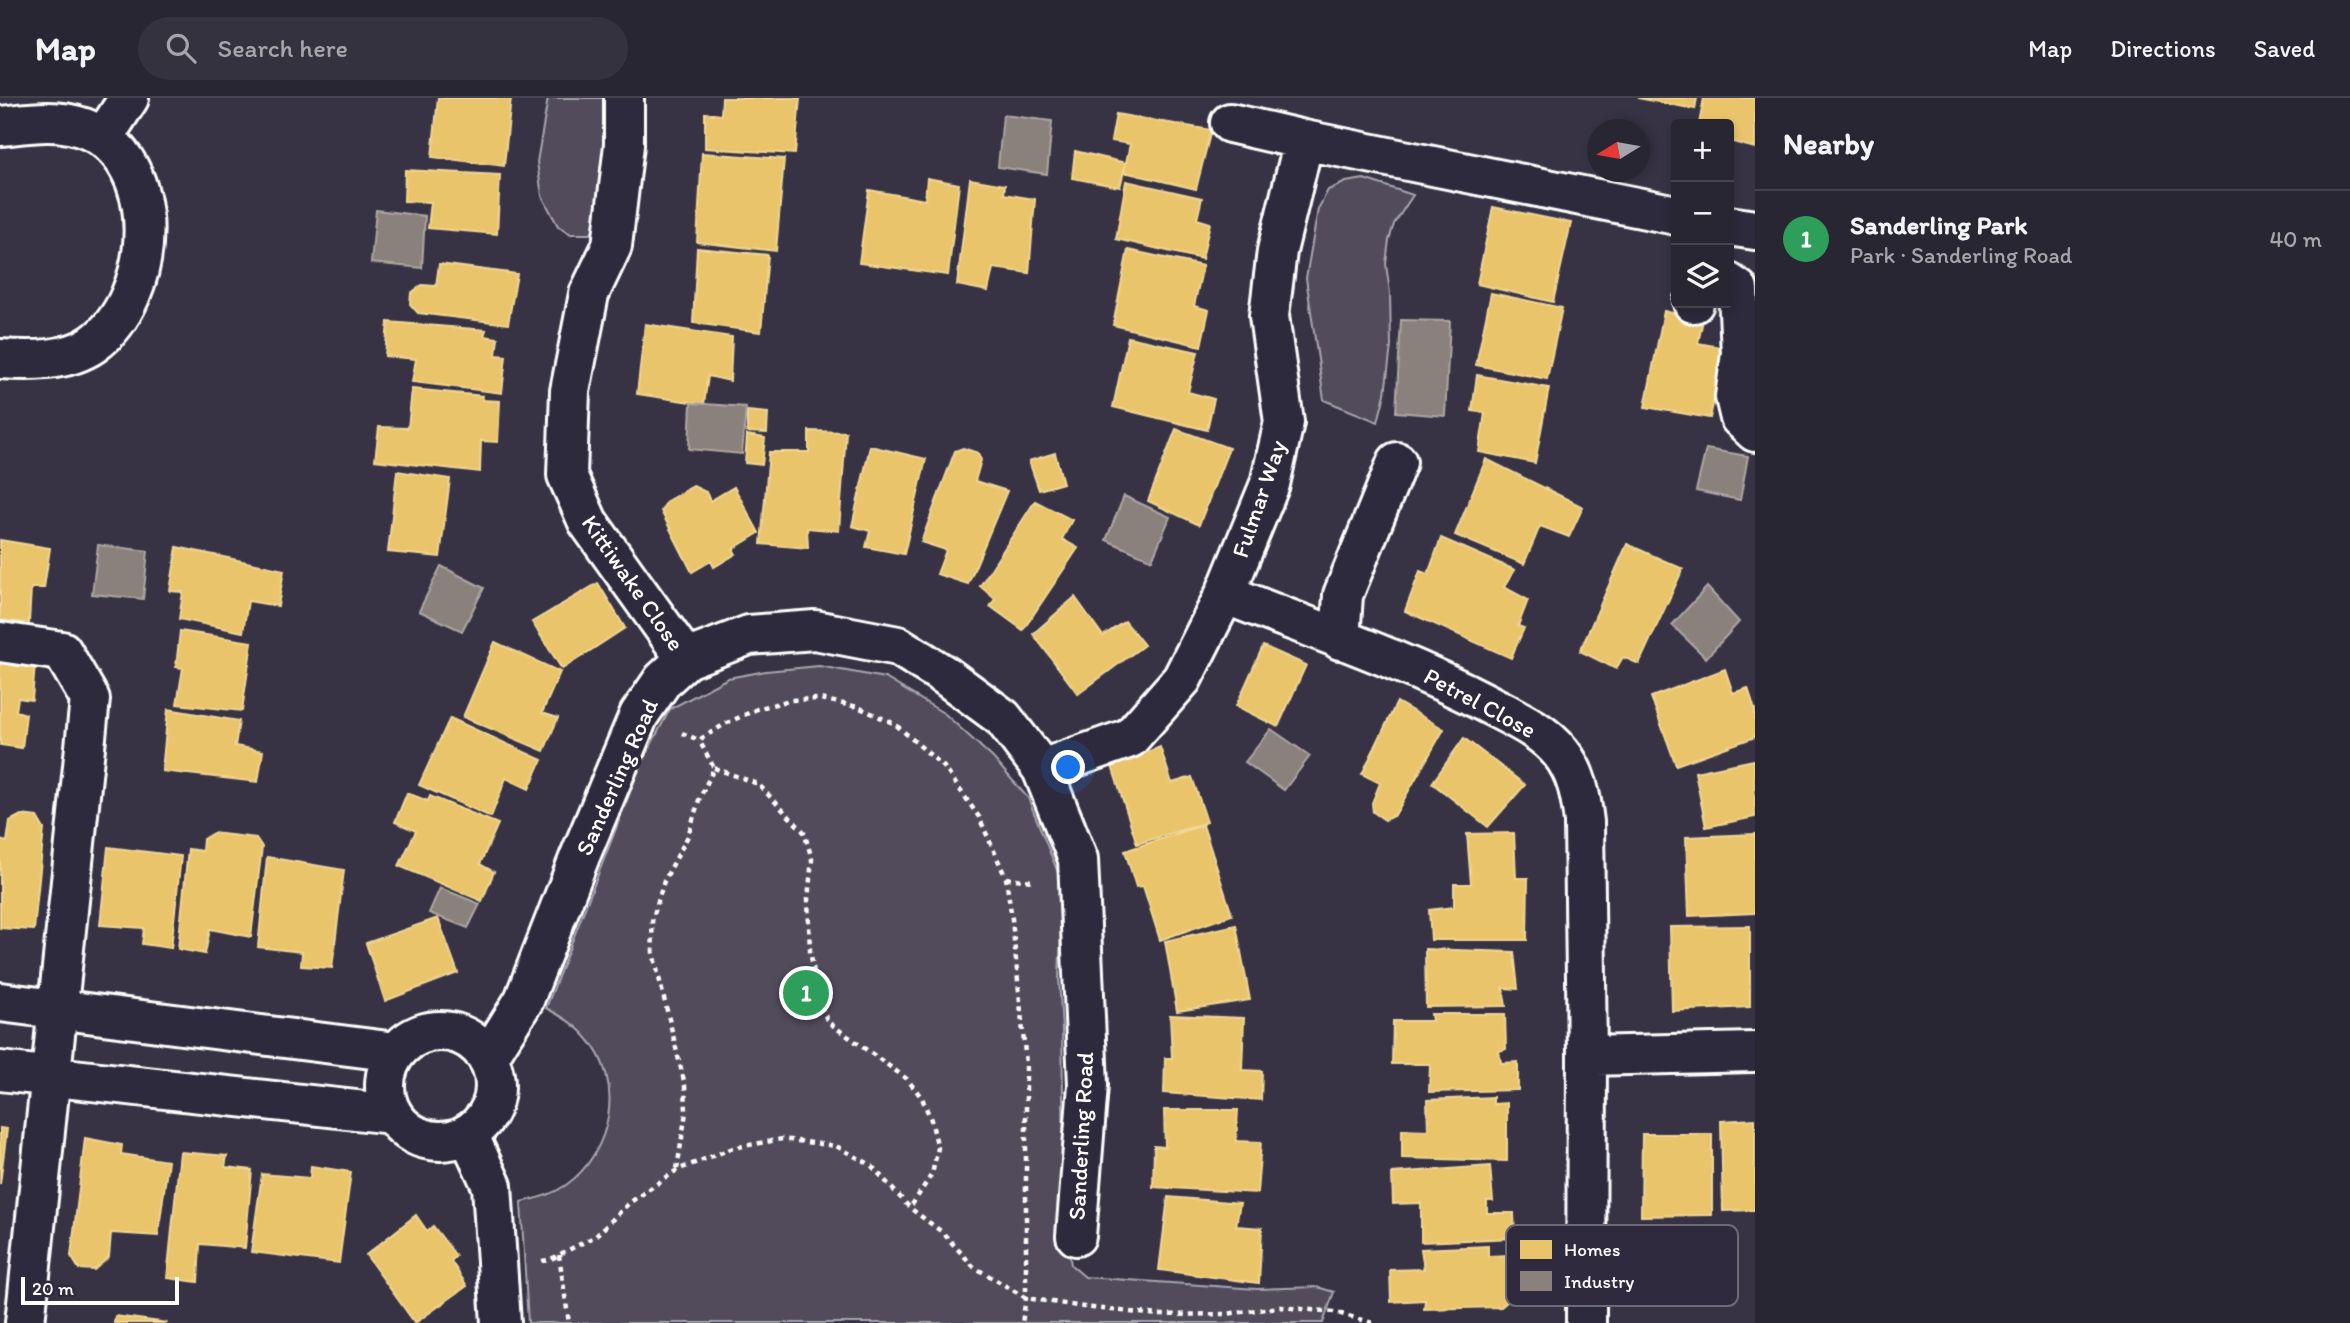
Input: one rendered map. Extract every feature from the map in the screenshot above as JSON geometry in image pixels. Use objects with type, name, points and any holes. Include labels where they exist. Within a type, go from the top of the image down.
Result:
[{"type":"street","points":[[103,138],[129,98]]},
{"type":"street","name":"Kittiwake Close","points":[[624,98],[624,145],[612,246],[589,293],[570,390],[567,475],[587,522],[686,659]]},
{"type":"street","points":[[0,126],[51,121],[87,129],[103,138],[119,153],[131,172],[141,203],[144,235],[140,267],[133,290],[122,312],[93,344],[78,353],[60,358],[0,359]]},
{"type":"street","points":[[1230,122],[1304,140],[1671,214]]},
{"type":"street","name":"Fulmar Way","points":[[1042,769],[1130,738],[1182,679],[1225,594],[1270,484],[1284,422],[1269,316],[1277,251],[1304,140]]},
{"type":"street","points":[[1734,227],[1755,230]]},
{"type":"street","points":[[1734,286],[1738,289],[1741,354],[1735,397],[1740,418],[1755,432]]},
{"type":"street","points":[[1340,640],[1343,595],[1397,462]]},
{"type":"street","name":"Petrel Close","points":[[1225,594],[1440,679],[1541,733],[1561,753],[1574,774],[1584,822],[1586,1225]]},
{"type":"street","name":"Sanderling Road","points":[[488,1058],[524,1000],[639,715],[663,680],[686,659],[749,635],[815,630],[898,646],[946,676],[1003,718],[1042,769],[1078,859],[1088,1085],[1076,1236]]},
{"type":"street","points":[[0,642],[62,651],[90,699],[25,1323]]},
{"type":"street","points":[[0,1002],[396,1052]]},
{"type":"street","points":[[433,1030],[454,1032],[474,1042],[488,1058],[496,1079],[494,1101],[484,1120],[468,1134],[447,1141],[425,1140],[406,1130],[392,1114],[385,1093],[386,1071],[396,1052],[413,1038],[433,1030]]},
{"type":"street","points":[[1587,1056],[1755,1052]]},
{"type":"street","points":[[0,1071],[392,1114]]},
{"type":"street","points":[[468,1134],[492,1186],[501,1323]]},
{"type":"path","points":[[699,740],[757,709],[790,701],[820,699],[858,707],[895,724],[944,767],[979,817],[1006,878],[1026,1064],[1026,1298],[1021,1323]]},
{"type":"path","points":[[639,715],[699,740],[714,768],[758,784],[804,832],[812,859],[808,899],[810,951],[820,1004],[828,1022],[906,1079],[922,1098],[932,1120],[938,1148],[932,1174],[910,1208]]},
{"type":"path","points":[[677,1170],[686,1112],[685,1085],[653,953],[652,921],[664,881],[688,835],[699,800],[714,768]]},
{"type":"path","points":[[496,1270],[549,1260],[596,1236],[629,1202],[677,1170],[733,1147],[782,1139],[836,1146],[871,1165],[910,1208],[942,1232],[974,1267],[1026,1298],[1159,1315],[1226,1314],[1281,1307],[1334,1312],[1373,1323]]},
{"type":"path","points":[[559,1255],[569,1323]]},
{"type":"shaded area","points":[[548,98],[614,98],[597,220],[591,234],[571,234],[558,226],[542,196],[537,162]]},
{"type":"shaded area","points":[[1364,179],[1413,195],[1394,224],[1389,240],[1386,264],[1390,293],[1391,346],[1385,394],[1378,422],[1324,400],[1306,278],[1318,209],[1328,190],[1346,182]]},
{"type":"shaded area","points":[[819,666],[885,678],[945,714],[993,758],[1028,798],[1063,885],[1059,978],[1065,1226],[1071,1265],[1085,1277],[1257,1289],[1317,1287],[1334,1292],[1323,1323],[528,1323],[521,1202],[555,1191],[582,1171],[603,1135],[608,1115],[606,1074],[599,1055],[577,1028],[546,1008],[642,762],[670,709],[728,678]]},
{"type":"building: Homes","points":[[438,98],[511,98],[504,166],[432,157]]},
{"type":"building: Homes","points":[[722,98],[800,98],[795,154],[705,148],[705,113],[721,115]]},
{"type":"building: Homes","points":[[1638,98],[1697,98],[1695,109]]},
{"type":"building: Homes","points":[[1704,98],[1755,98],[1755,148],[1734,142],[1734,119],[1700,119]]},
{"type":"building: Homes","points":[[1116,114],[1211,130],[1196,189],[1124,172],[1130,144],[1111,141]]},
{"type":"building: Homes","points":[[1075,151],[1126,163],[1120,187],[1072,178]]},
{"type":"building: Homes","points":[[702,153],[784,159],[776,251],[697,242]]},
{"type":"building: Homes","points":[[405,170],[500,175],[497,234],[428,228],[431,202],[404,201]]},
{"type":"building: Homes","points":[[927,178],[959,184],[948,275],[859,263],[869,190],[925,200]]},
{"type":"building: Homes","points":[[970,179],[1005,185],[1004,194],[1035,199],[1029,273],[993,268],[988,291],[957,285]]},
{"type":"building: Homes","points":[[1126,181],[1202,198],[1197,219],[1210,223],[1202,259],[1116,239]]},
{"type":"building: Homes","points":[[1493,207],[1571,223],[1553,302],[1477,284]]},
{"type":"building: Homes","points":[[697,248],[768,255],[761,332],[693,323]]},
{"type":"building: Homes","points":[[1128,250],[1203,266],[1194,306],[1209,310],[1201,346],[1113,325]]},
{"type":"building: Homes","points":[[439,264],[517,274],[508,324],[418,313],[410,304],[411,293],[422,285],[436,286]]},
{"type":"building: Homes","points":[[1491,293],[1562,308],[1547,379],[1476,365]]},
{"type":"building: Homes","points":[[1664,311],[1703,320],[1698,343],[1725,348],[1710,418],[1645,407]]},
{"type":"building: Homes","points":[[388,322],[486,330],[484,336],[498,338],[496,355],[506,356],[502,393],[412,382],[416,359],[385,356]]},
{"type":"building: Homes","points":[[645,324],[732,337],[730,381],[708,376],[704,404],[637,394]]},
{"type":"building: Homes","points":[[1128,337],[1198,352],[1188,392],[1214,399],[1207,430],[1113,407]]},
{"type":"building: Homes","points":[[1477,375],[1549,388],[1535,463],[1479,452],[1485,413],[1472,411]]},
{"type":"building: Homes","points":[[412,389],[483,396],[482,400],[500,401],[498,442],[481,441],[480,472],[375,460],[379,427],[408,428]]},
{"type":"building: Homes","points":[[747,411],[768,413],[767,433],[747,432]]},
{"type":"building: Homes","points":[[1176,429],[1229,448],[1199,525],[1148,501]]},
{"type":"building: Homes","points":[[809,431],[846,432],[839,531],[807,528],[808,548],[761,544],[769,452],[809,452]]},
{"type":"building: Homes","points":[[747,435],[765,438],[762,465],[745,463]]},
{"type":"building: Homes","points":[[870,446],[926,459],[904,554],[866,547],[870,531],[852,526]]},
{"type":"building: Homes","points":[[963,448],[978,453],[981,460],[975,481],[1007,491],[968,584],[937,574],[946,550],[921,542],[955,451]]},
{"type":"building: Homes","points":[[1055,453],[1063,483],[1039,490],[1029,461]]},
{"type":"building: Homes","points":[[1486,459],[1583,507],[1569,537],[1540,526],[1524,564],[1455,535]]},
{"type":"building: Homes","points":[[397,471],[450,479],[440,557],[388,552]]},
{"type":"building: Homes","points":[[693,486],[706,492],[710,501],[734,487],[759,533],[733,549],[736,554],[714,567],[711,561],[692,572],[661,511],[667,501]]},
{"type":"building: Homes","points":[[1035,501],[1072,520],[1062,539],[1078,548],[1023,630],[990,606],[995,599],[980,586]]},
{"type":"building: Homes","points":[[1441,538],[1515,570],[1504,587],[1528,600],[1518,626],[1524,628],[1511,658],[1405,611],[1420,571],[1428,574]]},
{"type":"building: Homes","points":[[0,540],[50,548],[44,588],[31,588],[29,623],[0,620]]},
{"type":"building: Homes","points":[[1627,544],[1683,569],[1639,664],[1623,657],[1616,669],[1580,651]]},
{"type":"building: Homes","points":[[177,547],[284,570],[278,606],[248,601],[243,632],[179,619],[183,592],[170,591]]},
{"type":"building: Homes","points":[[598,583],[625,628],[562,669],[532,622]]},
{"type":"building: Homes","points":[[1075,597],[1103,636],[1125,621],[1144,645],[1078,694],[1033,634]]},
{"type":"building: Homes","points":[[180,631],[252,642],[242,711],[177,704],[183,668],[176,667]]},
{"type":"building: Homes","points":[[495,642],[560,672],[542,713],[558,718],[544,751],[463,717]]},
{"type":"building: Homes","points":[[1263,646],[1306,665],[1278,727],[1236,706]]},
{"type":"building: Homes","points":[[0,658],[35,664],[32,700],[18,698],[16,711],[26,714],[22,748],[0,745]]},
{"type":"building: Homes","points":[[1725,669],[1733,693],[1748,688],[1755,710],[1755,737],[1676,765],[1651,697]]},
{"type":"building: Homes","points":[[1397,702],[1444,729],[1395,815],[1385,820],[1373,812],[1372,803],[1380,783],[1362,774]]},
{"type":"building: Homes","points":[[168,709],[239,721],[235,746],[263,751],[258,782],[162,771]]},
{"type":"building: Homes","points":[[450,718],[542,760],[529,789],[506,778],[491,817],[419,785]]},
{"type":"building: Homes","points":[[1464,738],[1525,785],[1488,827],[1432,783]]},
{"type":"building: Homes","points":[[1160,747],[1172,783],[1192,777],[1207,822],[1137,844],[1112,766]]},
{"type":"building: Homes","points":[[1754,760],[1755,817],[1706,827],[1695,772]]},
{"type":"building: Homes","points":[[407,793],[428,801],[430,796],[498,824],[480,864],[494,872],[482,901],[399,866],[416,831],[395,822]]},
{"type":"building: Homes","points":[[21,815],[37,817],[44,829],[34,930],[0,928],[0,840],[7,842],[10,821]]},
{"type":"building: Homes","points":[[1203,825],[1232,915],[1160,940],[1143,886],[1136,887],[1125,851]]},
{"type":"building: Homes","points":[[213,833],[256,838],[262,847],[251,937],[210,929],[205,954],[178,949],[188,849],[202,851],[203,839]]},
{"type":"building: Homes","points":[[1514,833],[1516,878],[1528,878],[1527,940],[1431,940],[1429,910],[1454,907],[1454,884],[1471,884],[1467,834]]},
{"type":"building: Homes","points":[[1755,834],[1755,913],[1689,916],[1686,837]]},
{"type":"building: Homes","points":[[108,847],[181,856],[171,948],[142,944],[144,928],[100,925]]},
{"type":"building: Homes","points":[[267,857],[344,870],[332,968],[301,966],[302,952],[258,947]]},
{"type":"building: Homes","points":[[438,918],[458,973],[385,1001],[366,943]]},
{"type":"building: Homes","points":[[1236,925],[1250,1000],[1177,1011],[1165,941]]},
{"type":"building: Homes","points":[[1750,926],[1750,1007],[1672,1011],[1670,927]]},
{"type":"building: Homes","points":[[1425,949],[1514,952],[1518,989],[1503,988],[1506,1006],[1426,1007]]},
{"type":"building: Homes","points":[[1431,1014],[1505,1014],[1506,1049],[1499,1051],[1501,1063],[1518,1062],[1518,1090],[1429,1092],[1430,1064],[1392,1064],[1393,1021],[1432,1021]]},
{"type":"building: Homes","points":[[1170,1015],[1244,1018],[1242,1070],[1262,1071],[1261,1100],[1164,1093],[1165,1058],[1172,1058]]},
{"type":"building: Homes","points":[[1493,1097],[1493,1104],[1507,1103],[1507,1161],[1402,1158],[1402,1129],[1428,1130],[1427,1100]]},
{"type":"building: Homes","points":[[1164,1110],[1238,1110],[1236,1141],[1261,1142],[1257,1193],[1153,1187],[1154,1146],[1165,1147]]},
{"type":"building: Homes","points":[[1755,1119],[1755,1210],[1723,1211],[1721,1121]]},
{"type":"building: Homes","points":[[0,1128],[7,1129],[0,1184]]},
{"type":"building: Homes","points":[[1642,1134],[1712,1134],[1712,1215],[1641,1216]]},
{"type":"building: Homes","points":[[85,1138],[122,1145],[121,1154],[168,1161],[158,1236],[111,1233],[109,1257],[94,1270],[79,1269],[71,1256]]},
{"type":"building: Homes","points":[[180,1152],[227,1156],[225,1167],[252,1170],[245,1248],[200,1244],[198,1282],[167,1278]]},
{"type":"building: Homes","points":[[311,1166],[351,1172],[339,1263],[251,1252],[262,1174],[310,1178]]},
{"type":"building: Homes","points":[[1490,1166],[1493,1201],[1487,1201],[1487,1213],[1514,1213],[1514,1225],[1506,1225],[1506,1238],[1421,1242],[1421,1203],[1393,1204],[1392,1173]]},
{"type":"building: Homes","points":[[1168,1197],[1240,1203],[1236,1226],[1262,1228],[1259,1283],[1159,1270]]},
{"type":"building: Homes","points":[[416,1215],[427,1231],[433,1226],[456,1256],[451,1261],[467,1286],[415,1323],[366,1255]]},
{"type":"building: Homes","points":[[1488,1246],[1488,1256],[1506,1255],[1506,1303],[1501,1307],[1424,1309],[1425,1300],[1391,1302],[1390,1270],[1424,1269],[1421,1249]]},
{"type":"building: Homes","points":[[115,1316],[168,1323],[114,1323]]},
{"type":"building: Industry","points":[[1003,115],[1052,121],[1047,174],[998,167]]},
{"type":"building: Industry","points":[[376,210],[425,216],[422,268],[371,263]]},
{"type":"building: Industry","points":[[1401,320],[1450,321],[1445,416],[1396,412]]},
{"type":"building: Industry","points":[[691,403],[746,407],[742,454],[689,449]]},
{"type":"building: Industry","points":[[1706,449],[1748,456],[1740,500],[1696,491]]},
{"type":"building: Industry","points":[[1124,496],[1170,517],[1152,560],[1106,540]]},
{"type":"building: Industry","points":[[98,545],[148,551],[143,599],[92,594]]},
{"type":"building: Industry","points":[[441,566],[484,588],[462,631],[419,611]]},
{"type":"building: Industry","points":[[1707,587],[1739,622],[1706,658],[1672,625]]},
{"type":"building: Industry","points":[[1271,729],[1310,756],[1284,790],[1245,762]]},
{"type":"building: Industry","points":[[440,888],[480,904],[468,928],[429,913]]},
{"type":"place","name":"Sanderling Park","points":[[806,993]]}]
